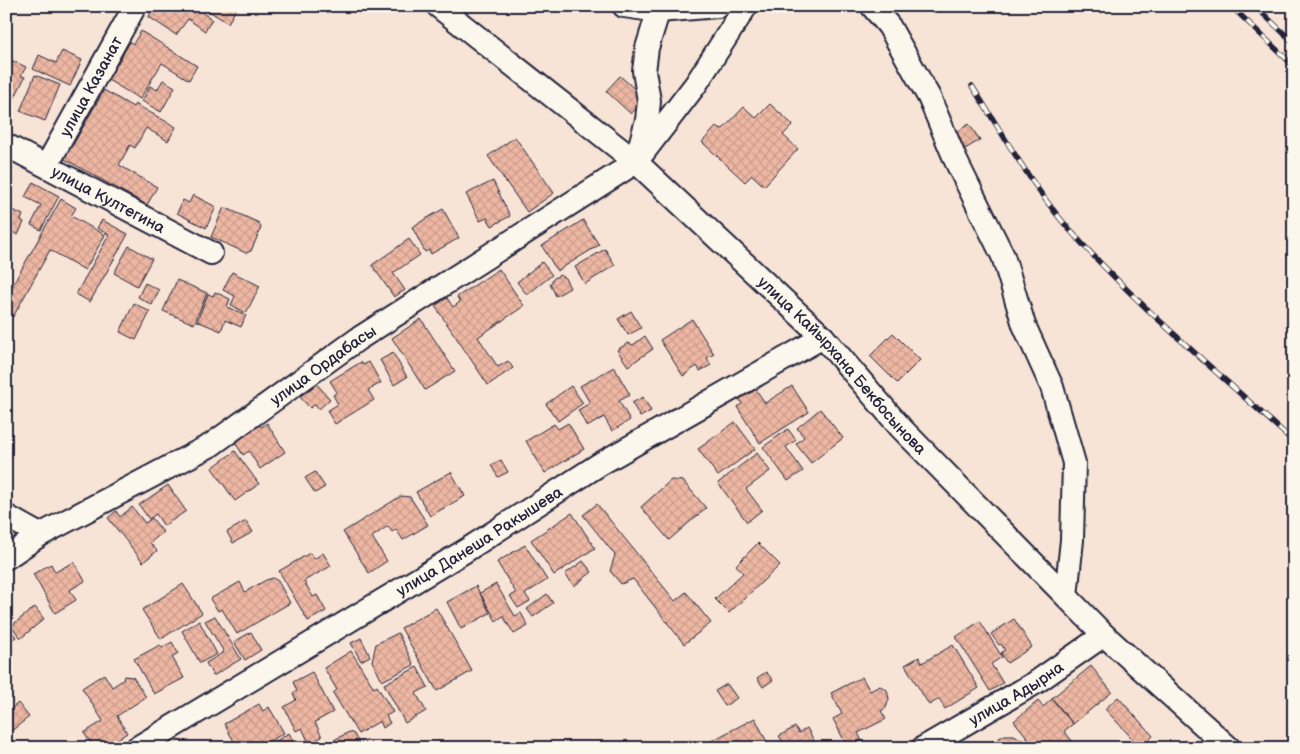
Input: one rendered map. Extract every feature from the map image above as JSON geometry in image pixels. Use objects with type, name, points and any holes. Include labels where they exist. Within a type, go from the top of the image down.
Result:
[{"type":"street","name":"улица Казанат","points":[[47,165],[134,6]]},
{"type":"street","name":"улица Кайырхана Бекбосынова","points":[[438,6],[636,162],[823,337],[901,428],[1104,635],[1229,748]]},
{"type":"street","points":[[624,6],[659,9],[718,6]]},
{"type":"street","name":"улица Ордабасы","points":[[6,558],[40,535],[211,445],[358,340],[636,162],[696,84],[746,6]]},
{"type":"street","points":[[872,6],[889,26],[930,97],[956,161],[1003,256],[1024,324],[1052,388],[1074,463],[1072,540],[1066,596]]},
{"type":"street","points":[[636,162],[648,120],[649,101],[644,71],[647,48],[659,9]]},
{"type":"street","name":"улица Култегина","points":[[6,145],[211,252]]},
{"type":"street","name":"улица Данеша Ракышева","points":[[136,748],[465,552],[600,464],[823,337]]},
{"type":"street","points":[[6,516],[40,535]]},
{"type":"street","name":"улица Адырна","points":[[923,748],[1035,683],[1104,635]]},
{"type":"building","points":[[153,6],[192,6],[212,19],[205,31],[188,19],[176,35],[149,17]]},
{"type":"building","points":[[201,6],[238,6],[228,23]]},
{"type":"building","points":[[141,31],[197,66],[189,80],[162,63],[140,99],[108,80],[130,42],[133,44]]},
{"type":"building","points":[[62,51],[82,60],[70,86],[33,69],[39,55],[56,63]]},
{"type":"building","points":[[11,60],[26,67],[21,76],[25,77],[9,109],[6,108],[6,70]]},
{"type":"building","points":[[35,75],[60,85],[45,121],[20,111]]},
{"type":"building","points":[[620,76],[645,98],[631,114],[606,91]]},
{"type":"building","points":[[163,80],[175,87],[161,112],[142,101],[150,86],[157,90]]},
{"type":"building","points":[[104,90],[133,107],[135,104],[176,127],[168,141],[146,128],[135,148],[130,145],[119,165],[157,187],[147,205],[61,157],[69,143],[73,145]]},
{"type":"building","points":[[770,104],[793,125],[783,135],[798,149],[764,186],[752,175],[745,182],[702,142],[716,127],[723,129],[744,107],[756,118]]},
{"type":"building","points":[[969,124],[980,140],[965,149],[955,133]]},
{"type":"building","points":[[515,137],[554,193],[527,212],[488,156]]},
{"type":"building","points":[[493,181],[510,216],[492,226],[487,218],[480,221],[466,194]]},
{"type":"building","points":[[33,182],[59,196],[41,230],[31,225],[41,205],[25,197]]},
{"type":"building","points":[[193,195],[216,207],[206,228],[177,213],[183,200],[189,203]]},
{"type":"building","points":[[61,199],[76,208],[71,216],[105,235],[85,270],[50,250],[13,317],[6,314],[6,297]]},
{"type":"building","points":[[6,207],[23,215],[21,220],[24,222],[18,235],[6,229]]},
{"type":"building","points":[[224,207],[259,223],[261,228],[251,251],[246,253],[211,237]]},
{"type":"building","points":[[443,209],[459,238],[431,254],[429,250],[425,252],[412,227]]},
{"type":"building","points":[[102,220],[128,234],[90,302],[76,294],[109,235],[97,228]]},
{"type":"building","points":[[583,220],[599,245],[557,271],[542,246]]},
{"type":"building","points":[[409,239],[420,255],[393,273],[405,290],[394,297],[372,265]]},
{"type":"building","points":[[129,246],[152,259],[137,286],[114,273]]},
{"type":"building","points":[[605,249],[615,265],[585,284],[575,267]]},
{"type":"building","points":[[542,262],[552,275],[527,295],[517,282]]},
{"type":"building","points":[[499,269],[524,306],[478,337],[498,367],[508,361],[513,368],[488,385],[435,306],[447,298],[453,307],[460,302],[457,297]]},
{"type":"building","points":[[232,272],[260,286],[246,313],[231,305],[235,296],[223,290]]},
{"type":"building","points":[[560,275],[565,278],[570,288],[556,296],[550,284],[554,278]]},
{"type":"building","points":[[177,280],[207,293],[194,324],[163,311]]},
{"type":"building","points":[[145,283],[159,290],[152,305],[138,297]]},
{"type":"building","points":[[215,292],[230,299],[227,307],[246,315],[241,327],[225,320],[221,331],[197,321],[208,294],[213,296]]},
{"type":"building","points":[[134,303],[150,312],[136,340],[120,332]]},
{"type":"building","points":[[631,311],[641,328],[628,335],[618,319]]},
{"type":"building","points":[[421,319],[455,371],[425,390],[392,338]]},
{"type":"building","points":[[692,319],[714,354],[707,358],[711,365],[700,371],[697,366],[683,376],[660,340]]},
{"type":"building","points":[[893,333],[920,360],[897,383],[870,356]]},
{"type":"building","points":[[645,336],[653,349],[628,366],[617,350],[628,343],[633,345]]},
{"type":"building","points":[[393,353],[407,377],[394,385],[380,360]]},
{"type":"building","points":[[361,362],[363,365],[369,362],[381,383],[368,390],[374,400],[335,424],[327,411],[338,404],[333,395],[337,392],[330,381]]},
{"type":"building","points":[[614,367],[630,395],[619,401],[630,420],[612,431],[604,417],[587,427],[578,410],[590,403],[580,386]]},
{"type":"building","points":[[315,382],[330,399],[319,409],[315,404],[310,408],[299,396]]},
{"type":"building","points":[[571,386],[583,403],[558,421],[546,404]]},
{"type":"building","points":[[792,386],[809,412],[760,443],[737,407],[742,404],[739,398],[755,388],[765,403]]},
{"type":"building","points":[[643,397],[651,411],[640,417],[632,403]]},
{"type":"building","points":[[820,409],[843,438],[811,463],[796,444],[804,437],[797,428]]},
{"type":"building","points":[[735,422],[755,449],[718,476],[698,449]]},
{"type":"building","points":[[258,423],[261,427],[267,423],[285,452],[260,469],[249,451],[243,455],[233,439]]},
{"type":"building","points":[[568,423],[584,449],[545,473],[526,441],[554,424],[558,429]]},
{"type":"building","points":[[788,429],[796,440],[786,447],[803,471],[788,481],[763,447]]},
{"type":"building","points":[[235,451],[259,484],[235,501],[212,468]]},
{"type":"building","points":[[757,453],[770,471],[746,489],[762,510],[747,522],[718,483]]},
{"type":"building","points":[[501,460],[508,472],[498,477],[491,465]]},
{"type":"building","points":[[315,472],[325,487],[315,493],[305,478]]},
{"type":"building","points":[[451,472],[465,496],[430,516],[416,492]]},
{"type":"building","points":[[671,480],[683,481],[706,508],[669,540],[641,507]]},
{"type":"building","points":[[168,485],[186,511],[164,526],[156,514],[149,519],[139,505]]},
{"type":"building","points":[[401,496],[410,497],[428,525],[403,540],[396,529],[392,532],[388,526],[372,537],[387,561],[369,573],[343,532]]},
{"type":"building","points":[[597,504],[675,601],[686,592],[711,623],[684,644],[633,579],[621,584],[610,571],[615,555],[583,515]]},
{"type":"building","points":[[132,507],[145,523],[152,518],[163,532],[150,543],[157,551],[143,562],[108,518],[116,511],[120,517]]},
{"type":"building","points":[[572,513],[595,548],[554,575],[531,540]]},
{"type":"building","points":[[246,521],[253,532],[233,543],[227,532]]},
{"type":"building","points":[[758,543],[780,565],[729,613],[715,599],[743,573],[736,565]]},
{"type":"building","points":[[525,545],[547,580],[525,594],[530,601],[518,608],[510,596],[516,593],[497,562]]},
{"type":"building","points":[[310,553],[314,559],[323,553],[331,566],[304,581],[313,597],[317,595],[326,611],[308,621],[279,571]]},
{"type":"building","points":[[583,561],[592,572],[574,586],[565,574]]},
{"type":"building","points":[[74,562],[85,581],[70,590],[76,600],[55,613],[33,574],[51,564],[55,572]]},
{"type":"building","points":[[273,578],[278,581],[290,603],[237,634],[222,609],[218,611],[210,599],[240,582],[245,592]]},
{"type":"building","points":[[183,584],[202,613],[161,639],[142,610]]},
{"type":"building","points":[[496,584],[515,616],[521,613],[528,626],[514,634],[503,616],[496,621],[480,593]]},
{"type":"building","points":[[476,586],[490,613],[461,629],[447,602]]},
{"type":"building","points":[[547,594],[553,603],[533,617],[527,609]]},
{"type":"building","points":[[35,607],[44,619],[21,638],[11,626]]},
{"type":"building","points":[[436,608],[472,671],[437,691],[401,628]]},
{"type":"building","points":[[215,616],[241,659],[213,676],[206,663],[224,652],[205,621]]},
{"type":"building","points":[[1014,619],[1032,647],[1007,663],[1001,653],[1005,650],[991,634]]},
{"type":"building","points":[[199,621],[217,654],[200,663],[182,631]]},
{"type":"building","points":[[980,621],[1002,657],[991,664],[1003,683],[990,691],[956,637]]},
{"type":"building","points":[[6,624],[16,637],[6,643]]},
{"type":"building","points":[[251,632],[261,650],[245,660],[234,642]]},
{"type":"building","points":[[398,633],[414,665],[382,681],[372,661],[376,644]]},
{"type":"building","points":[[361,638],[370,656],[361,661],[351,643]]},
{"type":"building","points":[[172,642],[178,653],[172,657],[184,678],[154,694],[134,659],[160,645],[162,648]]},
{"type":"building","points":[[953,645],[979,688],[945,709],[939,699],[929,705],[905,665],[919,657],[922,663]]},
{"type":"building","points":[[351,651],[374,688],[377,686],[393,712],[386,716],[390,723],[383,728],[380,721],[358,734],[333,693],[337,690],[324,668]]},
{"type":"building","points":[[1091,666],[1112,692],[1073,724],[1052,698]]},
{"type":"building","points":[[417,667],[428,687],[416,693],[426,711],[405,723],[384,684]]},
{"type":"building","points":[[312,672],[333,712],[315,722],[322,737],[309,743],[302,728],[296,731],[284,707],[296,700],[293,693],[297,691],[293,682]]},
{"type":"building","points":[[766,672],[773,680],[763,687],[757,678]]},
{"type":"building","points":[[104,674],[112,687],[123,680],[124,676],[133,677],[146,697],[117,716],[127,733],[104,748],[94,748],[84,733],[103,721],[82,688]]},
{"type":"building","points":[[862,677],[870,691],[880,686],[887,690],[889,699],[886,708],[881,711],[886,719],[858,733],[865,747],[848,748],[833,719],[842,714],[831,693]]},
{"type":"building","points":[[727,684],[737,698],[725,706],[715,691]]},
{"type":"building","points":[[1118,697],[1153,736],[1141,748],[1105,709]]},
{"type":"building","points":[[1052,699],[1073,724],[1064,731],[1078,748],[1036,748],[1014,721],[1038,701],[1043,707]]},
{"type":"building","points":[[18,703],[29,717],[10,732],[6,728],[6,713]]},
{"type":"building","points":[[259,704],[263,711],[269,707],[284,733],[258,748],[238,748],[224,724]]},
{"type":"building","points":[[755,718],[770,748],[698,748]]},
{"type":"building","points":[[795,727],[799,733],[807,728],[818,748],[779,748],[778,745],[783,742],[779,736]]},
{"type":"building","points":[[349,732],[354,734],[361,748],[332,748],[337,745],[334,740]]},
{"type":"building","points":[[289,733],[297,748],[265,748]]},
{"type":"building","points":[[1005,735],[1014,735],[1023,740],[1028,748],[996,748],[999,738]]},
{"type":"building","points":[[320,743],[322,748],[311,748]]},
{"type":"railway","points":[[1231,6],[1294,66]]},
{"type":"railway","points":[[1255,6],[1294,43]]},
{"type":"railway","points":[[972,86],[1030,177],[1068,228],[1149,311],[1294,442]]}]
